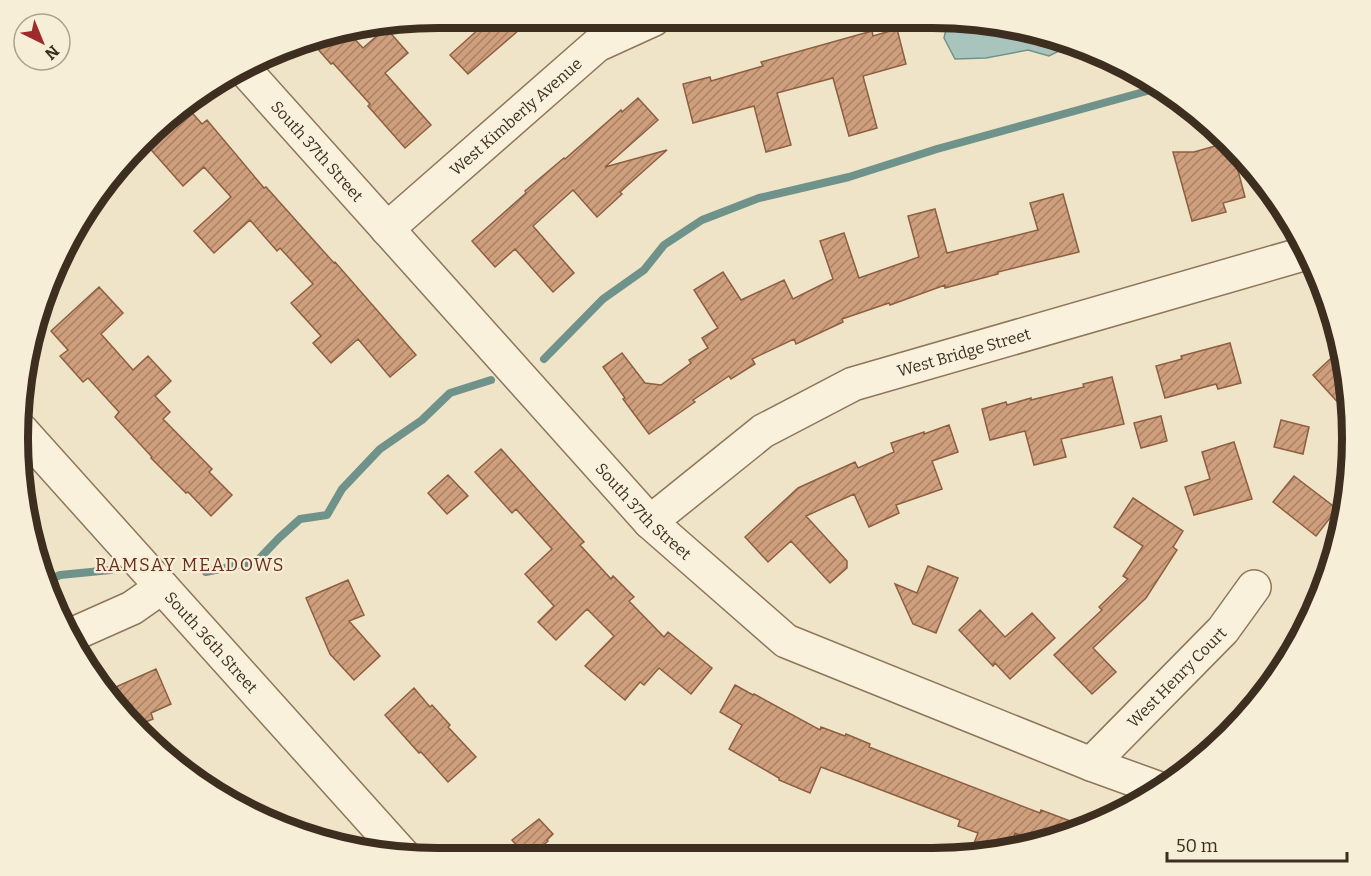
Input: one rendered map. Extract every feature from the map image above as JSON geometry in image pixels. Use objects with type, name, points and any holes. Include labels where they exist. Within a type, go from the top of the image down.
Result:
[{"type":"street","name":"West Kimberly Avenue","points":[[387,229],[597,45],[636,28]]},
{"type":"street","name":"South 37th Street","points":[[249,75],[650,522],[786,641],[1091,764],[1150,785]]},
{"type":"street","name":"West Bridge Street","points":[[650,522],[763,431],[853,384],[1299,255]]},
{"type":"street","name":"South 36th Street","points":[[28,438],[394,845]]},
{"type":"street","points":[[78,632],[132,608],[162,587]]},
{"type":"street","name":"West Henry Court","points":[[1091,764],[1223,630],[1254,587]]},
{"type":"water","points":[[946,28],[960,29],[1013,36],[1063,49],[1049,56],[1028,50],[986,58],[955,59],[944,38]]},
{"type":"building","points":[[480,28],[517,28],[519,30],[468,74],[450,55]]},
{"type":"building","points":[[897,29],[906,64],[863,76],[877,128],[849,136],[833,78],[777,93],[791,145],[766,152],[754,106],[693,123],[683,84],[710,77],[711,81],[763,66],[761,62],[872,31],[873,36]]},
{"type":"building","points":[[389,32],[408,53],[385,73],[431,125],[405,148],[368,106],[370,104],[316,47],[353,37],[363,48],[381,33]]},
{"type":"building","points":[[638,98],[658,120],[605,167],[667,150],[620,192],[622,194],[597,217],[573,190],[533,226],[574,273],[553,292],[515,249],[495,267],[472,241],[526,193],[525,191]]},
{"type":"building","points":[[191,112],[202,124],[207,120],[264,188],[266,187],[335,262],[416,355],[390,377],[358,339],[331,363],[313,343],[321,336],[291,303],[313,284],[280,248],[277,251],[250,220],[214,253],[194,231],[231,197],[204,167],[183,186],[149,147]]},
{"type":"building","points":[[1219,145],[1236,162],[1245,197],[1223,203],[1226,212],[1192,221],[1173,152],[1194,152]]},
{"type":"building","points":[[1063,194],[1079,252],[945,288],[945,285],[842,319],[843,322],[796,344],[794,339],[752,359],[755,364],[731,379],[729,376],[649,434],[603,367],[622,353],[645,383],[661,385],[691,363],[689,360],[708,348],[702,338],[718,328],[694,290],[723,272],[741,300],[784,280],[793,299],[833,279],[820,241],[844,233],[859,278],[919,257],[908,216],[935,209],[947,253],[1038,230],[1030,203]]},
{"type":"building","points":[[99,287],[123,313],[101,334],[133,370],[148,356],[171,381],[155,396],[170,412],[163,419],[212,469],[209,472],[232,495],[211,516],[151,458],[115,417],[119,412],[88,378],[83,382],[60,356],[68,350],[51,331]]},
{"type":"building","points":[[1230,343],[1241,383],[1218,389],[1216,384],[1165,398],[1156,366],[1182,359],[1181,356]]},
{"type":"building","points":[[1334,355],[1341,406],[1313,375]]},
{"type":"building","points":[[1112,377],[1124,424],[1061,439],[1066,457],[1034,465],[1025,431],[990,440],[982,409],[1084,387],[1083,384]]},
{"type":"building","points":[[1161,416],[1167,441],[1141,448],[1134,423]]},
{"type":"building","points":[[1281,420],[1309,427],[1303,454],[1274,447]]},
{"type":"building","points":[[949,425],[958,452],[932,461],[942,489],[896,505],[899,513],[869,527],[854,494],[806,516],[847,561],[847,568],[830,583],[791,541],[768,562],[745,537],[798,488],[855,462],[858,468],[894,452],[891,443]]},
{"type":"building","points":[[1234,442],[1252,499],[1194,515],[1185,487],[1210,479],[1202,452]]},
{"type":"building","points":[[501,449],[584,542],[580,545],[611,579],[613,576],[634,597],[629,601],[664,637],[668,632],[712,668],[691,694],[659,668],[644,685],[640,682],[625,700],[585,666],[614,636],[587,609],[556,640],[538,622],[554,606],[525,574],[552,549],[516,509],[512,513],[475,472]]},
{"type":"building","points":[[448,475],[468,496],[447,514],[428,493]]},
{"type":"building","points":[[1294,476],[1336,509],[1316,536],[1273,502]]},
{"type":"building","points":[[1133,498],[1183,531],[1173,547],[1177,550],[1146,598],[1093,648],[1116,672],[1092,694],[1054,655],[1102,610],[1099,607],[1128,579],[1123,576],[1143,546],[1114,527]]},
{"type":"building","points":[[928,566],[958,578],[936,633],[913,624],[895,584],[917,593]]},
{"type":"building","points":[[348,580],[364,615],[349,621],[380,656],[354,680],[330,654],[306,598]]},
{"type":"building","points":[[980,610],[1005,637],[1032,613],[1055,638],[1010,679],[995,663],[993,666],[959,630]]},
{"type":"building","points":[[156,669],[171,704],[151,713],[153,719],[143,723],[114,688]]},
{"type":"building","points":[[735,685],[820,730],[821,727],[845,736],[846,734],[870,744],[869,747],[1040,813],[1041,810],[1074,822],[1025,837],[1015,833],[1012,840],[973,845],[978,833],[958,826],[960,820],[821,767],[810,793],[779,780],[729,749],[742,725],[720,712]]},
{"type":"building","points":[[414,688],[450,725],[448,727],[476,757],[448,782],[385,715]]},
{"type":"building","points":[[539,819],[553,834],[540,848],[519,848],[512,840]]},
{"type":"waterway","points":[[544,359],[603,299],[644,270],[664,245],[702,220],[759,198],[849,177],[937,149],[1149,90]]},
{"type":"waterway","points":[[206,572],[257,561],[300,519],[327,515],[342,489],[380,449],[422,420],[450,393],[491,380]]},
{"type":"waterway","points":[[53,578],[60,575],[111,570]]},
{"type":"district","name":"RAMSAY MEADOWS","points":[[190,565]]}]
